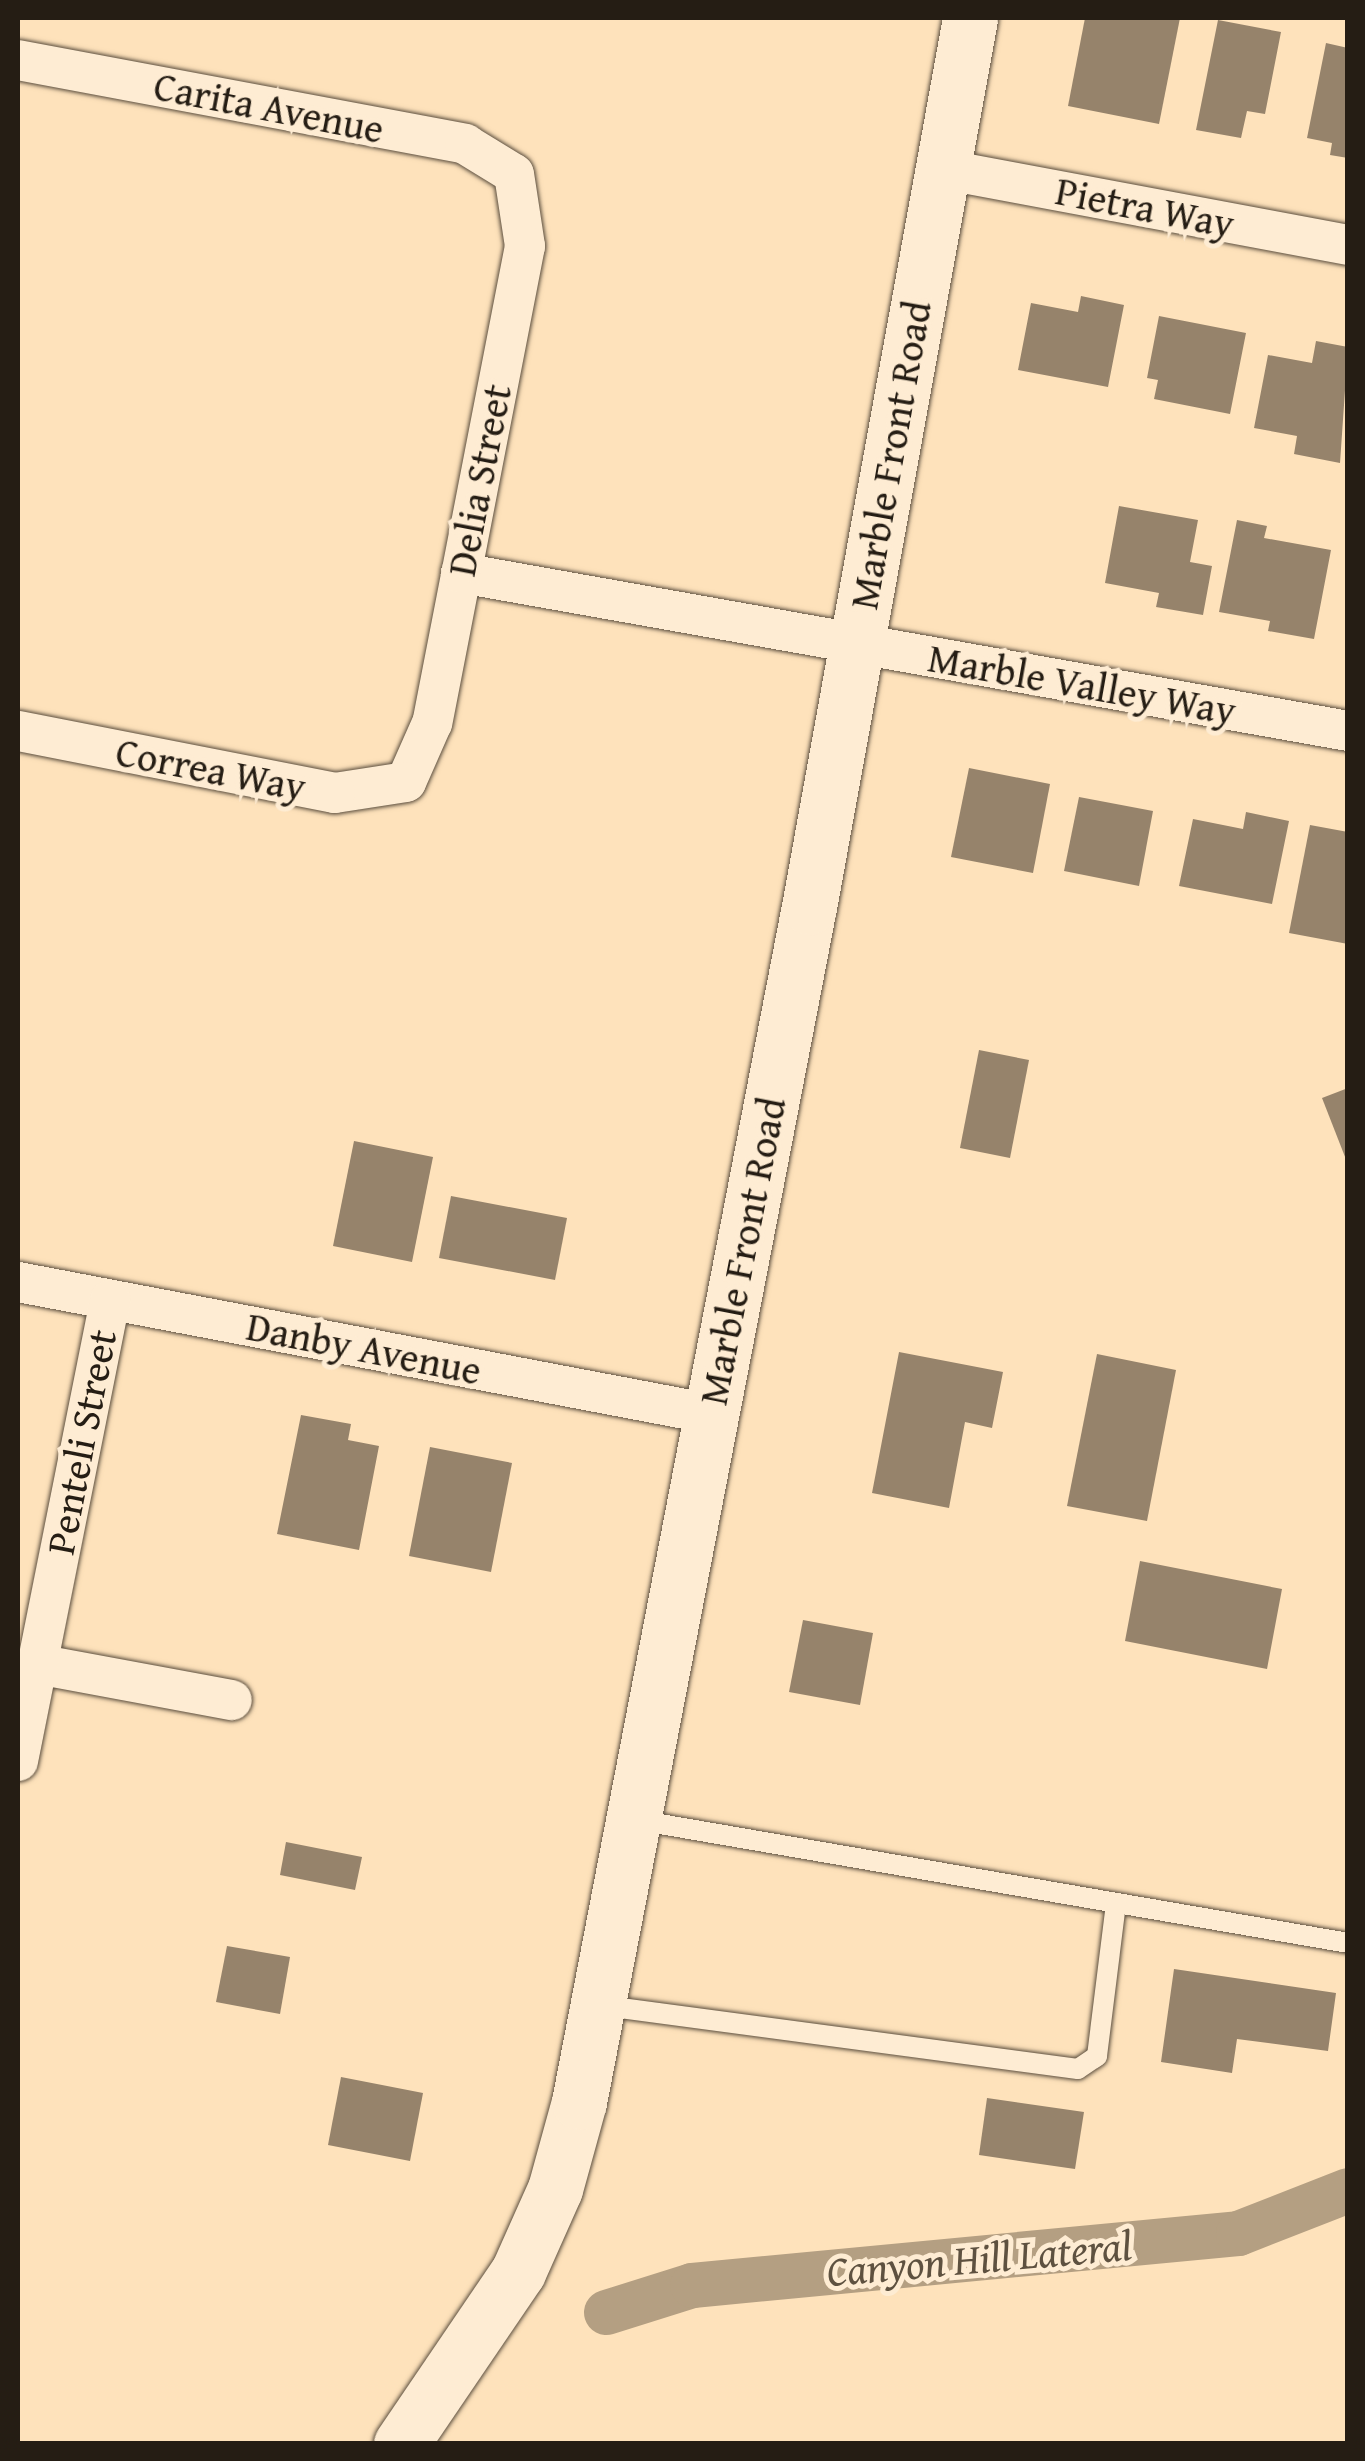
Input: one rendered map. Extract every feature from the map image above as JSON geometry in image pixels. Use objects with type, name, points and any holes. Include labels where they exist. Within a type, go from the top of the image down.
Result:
[{"type":"street","name":"Marble Front Road","points":[[402,2444],[518,2272],[555,2189],[596,2005],[711,1414],[970,18]]},
{"type":"street","name":"Carita Avenue","points":[[18,60],[465,144],[514,174]]},
{"type":"street","name":"Pietra Way","points":[[942,169],[1348,244]]},
{"type":"street","name":"Delia Street","points":[[406,782],[432,722],[525,246],[514,174]]},
{"type":"street","name":"Marble Valley Way","points":[[461,574],[1348,732]]},
{"type":"street","name":"Correa Way","points":[[18,730],[335,793],[406,782]]},
{"type":"street","name":"Danby Avenue","points":[[18,1282],[711,1414]]},
{"type":"street","name":"Penteli Street","points":[[18,1761],[110,1300]]},
{"type":"street","points":[[37,1664],[232,1700]]},
{"type":"lane","points":[[630,1818],[1348,1943]]},
{"type":"lane","points":[[596,2005],[1078,2070],[1097,2056],[1116,1902]]},
{"type":"building","points":[[1085,18],[1180,18],[1159,124],[1068,106]]},
{"type":"building","points":[[1218,20],[1281,32],[1265,114],[1247,111],[1241,138],[1196,130]]},
{"type":"building","points":[[1326,43],[1348,48],[1348,158],[1330,155],[1332,143],[1307,138]]},
{"type":"building","points":[[1081,296],[1124,305],[1108,387],[1018,370],[1031,303],[1078,312]]},
{"type":"building","points":[[1159,316],[1246,333],[1230,414],[1154,399],[1158,380],[1147,378]]},
{"type":"building","points":[[1316,341],[1348,347],[1340,463],[1294,454],[1297,436],[1254,428],[1268,355],[1312,363]]},
{"type":"building","points":[[1119,506],[1198,520],[1190,562],[1212,566],[1203,615],[1156,607],[1159,593],[1105,583]]},
{"type":"building","points":[[1237,520],[1267,526],[1264,538],[1331,550],[1314,639],[1268,631],[1270,621],[1219,612]]},
{"type":"building","points":[[969,768],[1050,784],[1033,873],[951,857]]},
{"type":"building","points":[[1079,797],[1153,811],[1139,886],[1064,871]]},
{"type":"building","points":[[1246,812],[1289,821],[1272,904],[1179,886],[1193,819],[1243,829]]},
{"type":"building","points":[[1310,825],[1348,832],[1348,944],[1289,933]]},
{"type":"building","points":[[979,1050],[1029,1060],[1010,1158],[960,1148]]},
{"type":"building","points":[[1348,1088],[1348,1162],[1347,1162],[1322,1098]]},
{"type":"building","points":[[354,1141],[433,1157],[412,1262],[333,1246]]},
{"type":"building","points":[[451,1196],[567,1218],[555,1280],[439,1258]]},
{"type":"building","points":[[899,1352],[1003,1372],[992,1428],[965,1422],[949,1508],[872,1493]]},
{"type":"building","points":[[1097,1354],[1176,1370],[1147,1521],[1067,1506]]},
{"type":"building","points":[[301,1415],[351,1424],[348,1440],[379,1446],[359,1550],[277,1534]]},
{"type":"building","points":[[430,1447],[512,1463],[491,1572],[409,1556]]},
{"type":"building","points":[[1140,1561],[1282,1589],[1267,1669],[1125,1641]]},
{"type":"building","points":[[803,1620],[873,1633],[860,1705],[789,1692]]},
{"type":"building","points":[[286,1842],[362,1857],[355,1890],[280,1875]]},
{"type":"building","points":[[227,1946],[290,1957],[280,2014],[216,2002]]},
{"type":"building","points":[[1174,1969],[1336,1993],[1328,2051],[1237,2039],[1232,2073],[1161,2062]]},
{"type":"building","points":[[341,2077],[423,2093],[410,2161],[328,2145]]},
{"type":"building","points":[[987,2098],[1084,2112],[1075,2169],[979,2155]]},
{"type":"waterway","name":"Canyon Hill Lateral","points":[[606,2312],[692,2285],[1238,2233],[1348,2190]]}]
